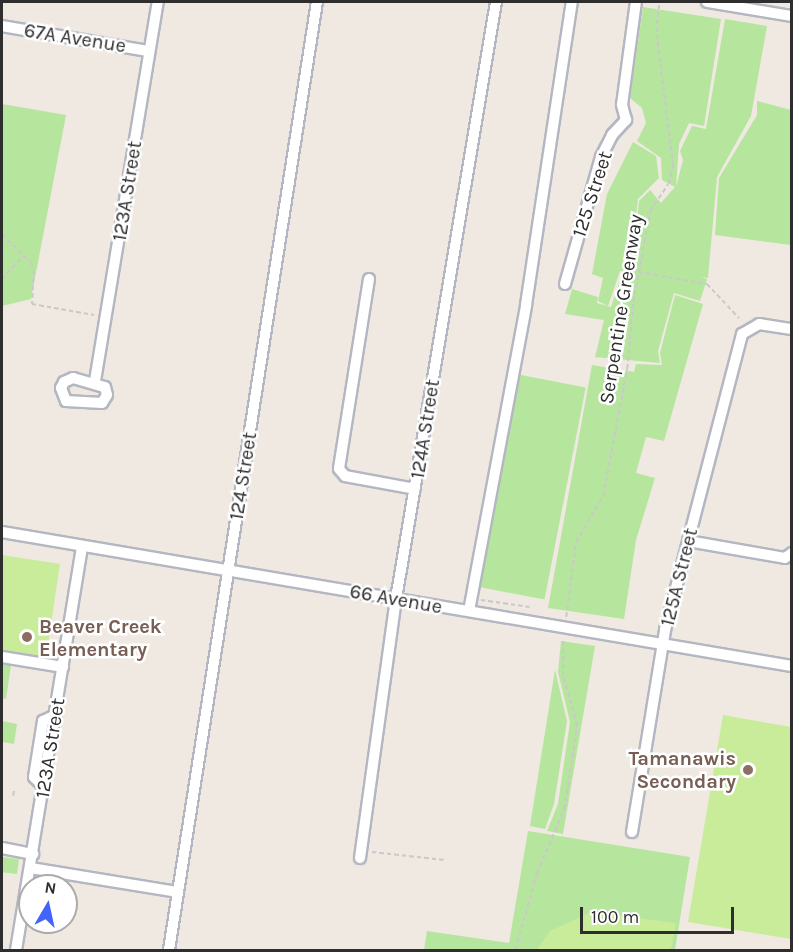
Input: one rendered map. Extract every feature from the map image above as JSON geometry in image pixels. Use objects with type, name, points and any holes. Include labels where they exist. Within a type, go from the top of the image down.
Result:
[{"type":"street","name":"123A Street","points":[[95,381],[158,2]]},
{"type":"street","name":"124 Street","points":[[169,951],[317,2]]},
{"type":"street","name":"124A Street","points":[[360,858],[396,599],[496,2]]},
{"type":"street","points":[[469,611],[526,306],[572,2]]},
{"type":"street","name":"125 Street","points":[[564,285],[601,157],[612,135],[626,120],[622,105],[636,2]]},
{"type":"street","points":[[707,2],[792,16]]},
{"type":"street","name":"67A Avenue","points":[[2,26],[149,51]]},
{"type":"street","points":[[369,279],[339,468],[345,476],[414,489]]},
{"type":"street","name":"125A Street","points":[[632,832],[663,644],[742,334],[759,324],[792,329]]},
{"type":"street","name":"66 Avenue","points":[[2,532],[792,666]]},
{"type":"street","points":[[688,541],[788,555]]},
{"type":"street","name":"123A Street","points":[[16,951],[82,546]]},
{"type":"street","points":[[2,657],[63,668]]},
{"type":"street","points":[[2,848],[33,854]]},
{"type":"street","points":[[31,868],[178,892]]},
{"type":"path","name":"Serpentine Greenway","points":[[566,619],[576,542],[603,496],[627,369],[638,272],[651,206],[668,184],[674,156],[656,32],[659,2]]},
{"type":"path","points":[[2,235],[34,271],[32,304],[98,316]]},
{"type":"path","points":[[2,279],[23,256]]},
{"type":"path","points":[[638,272],[707,284],[739,318]]},
{"type":"path","points":[[515,951],[537,873],[564,810],[577,726],[563,676],[563,636]]},
{"type":"path","points":[[13,796],[14,789]]},
{"type":"path","points":[[360,858],[376,850],[445,860]]},
{"type":"green space","points":[[643,7],[721,19],[704,126],[689,123],[679,144],[676,187],[683,160],[680,151],[692,126],[706,129],[725,19],[767,26],[751,116],[717,177],[708,278],[701,277],[707,279],[700,301],[674,293],[658,351],[660,363],[595,357],[604,320],[565,314],[572,289],[598,297],[597,303],[611,307],[622,274],[631,275],[639,201],[650,190],[661,203],[675,187],[662,180],[661,158],[637,141],[646,123],[642,108],[630,98]]},
{"type":"green space","points":[[757,101],[791,110],[791,245],[715,235],[719,178],[757,115]]},
{"type":"green space","points":[[2,104],[66,115],[31,299],[2,306]]},
{"type":"green space","points":[[633,142],[656,156],[659,178],[638,199],[629,273],[620,271],[608,306],[598,301],[603,278],[592,274],[607,194]]},
{"type":"green space","points":[[675,295],[703,304],[664,441],[646,437],[636,473],[655,478],[636,540],[624,619],[548,608],[592,365],[634,372],[636,364],[662,365],[660,353]]},
{"type":"green space","points":[[516,374],[586,388],[544,600],[475,586]]},
{"type":"green space","points":[[2,555],[60,564],[46,657],[2,650]]},
{"type":"green space","points":[[561,641],[595,646],[563,834],[547,831],[558,804],[570,722],[558,672]]},
{"type":"green space","points":[[2,663],[11,665],[6,699],[2,698]]},
{"type":"green space","points":[[555,670],[567,721],[554,804],[545,829],[530,826]]},
{"type":"green space","name":"Tamanawis Secondary","points":[[723,715],[791,727],[791,939],[688,922]]},
{"type":"green space","points":[[2,721],[17,724],[14,744],[2,742]]},
{"type":"green space","points":[[528,831],[690,857],[675,950],[424,950],[427,931],[509,943]]},
{"type":"green space","points":[[2,857],[19,859],[17,874],[2,872]]},
{"type":"green space","points":[[591,912],[676,923],[671,950],[537,950],[550,931]]},
{"type":"place","name":"Beaver Creek Elementary","points":[[27,637]]},
{"type":"place","name":"Tamanawis Secondary","points":[[748,770]]}]
